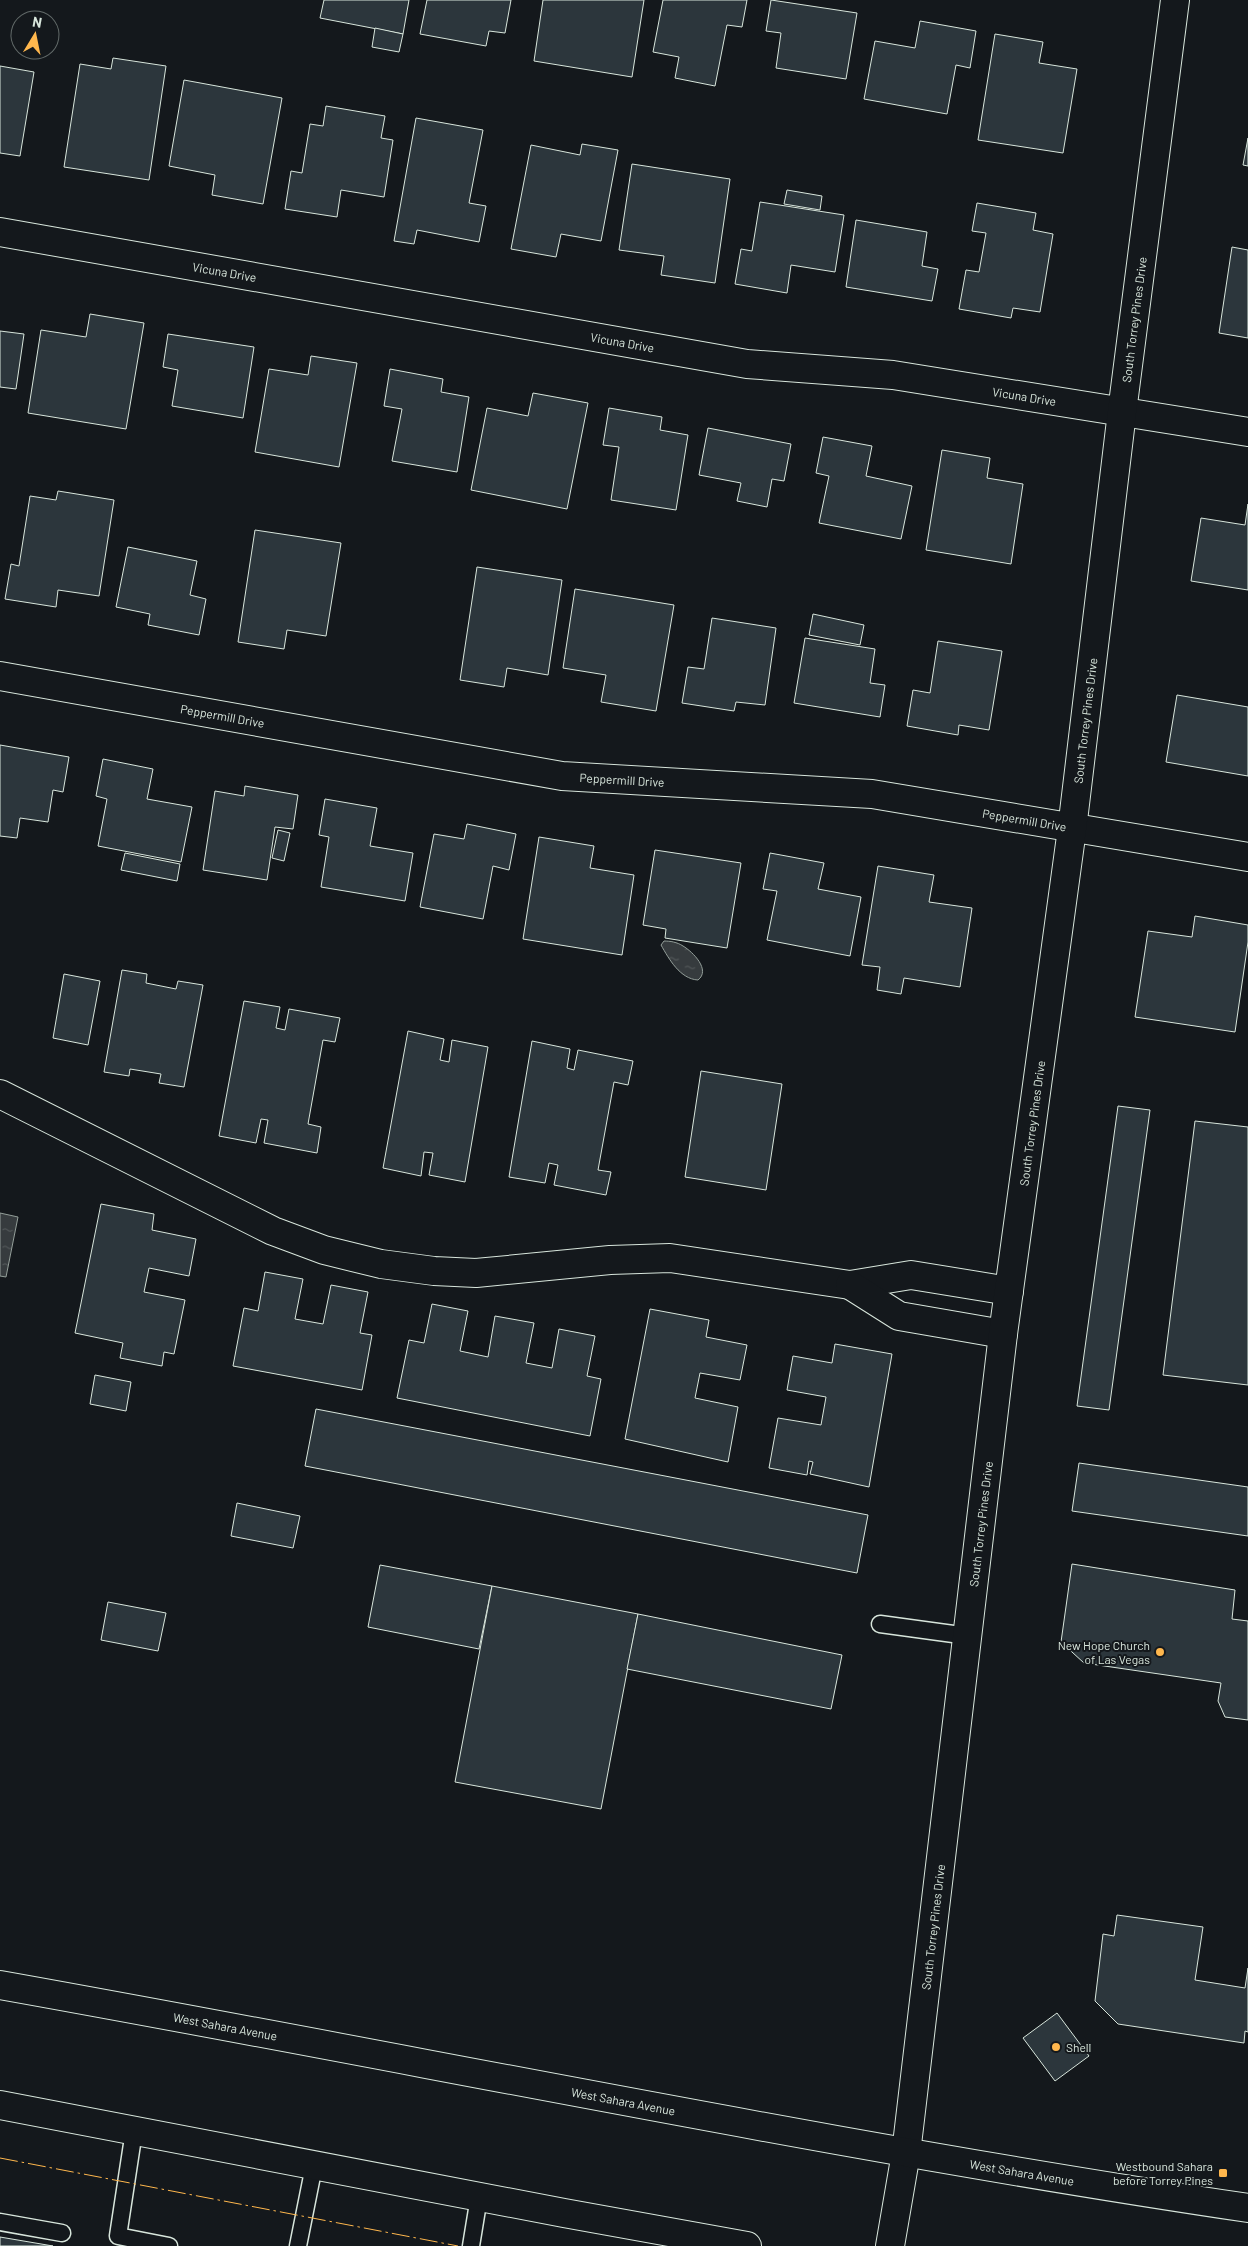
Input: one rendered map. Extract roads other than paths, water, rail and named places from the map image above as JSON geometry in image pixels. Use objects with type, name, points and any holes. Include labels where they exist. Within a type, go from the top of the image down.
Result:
[{"type":"main road","name":"South Torrey Pines Drive","points":[[890,2246],[906,2154],[1003,1334],[1072,829],[1174,0]]},
{"type":"main road","name":"Vicuna Drive","points":[[0,232],[747,364],[893,375],[1248,432]]},
{"type":"main road","name":"Peppermill Drive","points":[[0,676],[562,776],[872,794],[1248,857]]},
{"type":"main road","points":[[0,1094],[273,1231],[324,1250],[381,1264],[434,1271],[476,1273],[610,1260],[670,1258],[850,1285],[911,1275],[1009,1291]]},
{"type":"main road","points":[[850,1285],[899,1316],[1003,1334]]},
{"type":"main road","name":"West Sahara Avenue","points":[[5,1990],[225,2025],[906,2154],[1248,2208]]},
{"type":"main road","points":[[0,2105],[479,2197],[680,2240],[747,2246]]},
{"type":"lane","points":[[880,1624],[968,1636]]},
{"type":"lane","points":[[134,2131],[118,2236],[169,2246]]},
{"type":"lane","points":[[298,2246],[314,2166]]},
{"type":"lane","points":[[471,2246],[479,2197]]},
{"type":"lane","points":[[0,2222],[62,2233]]},
{"type":"water","points":[[664,941],[681,945],[696,957],[703,971],[698,980],[692,979],[680,972],[661,945]]},
{"type":"water","points":[[0,1213],[18,1217],[6,1277],[0,1276]]},
{"type":"place","name":"New Hope Church of Las Vegas","points":[[1160,1652]]},
{"type":"place","name":"Shell","points":[[1056,2047]]},
{"type":"place","name":"Westbound Sahara before Torrey Pines","points":[[1223,2173]]}]
